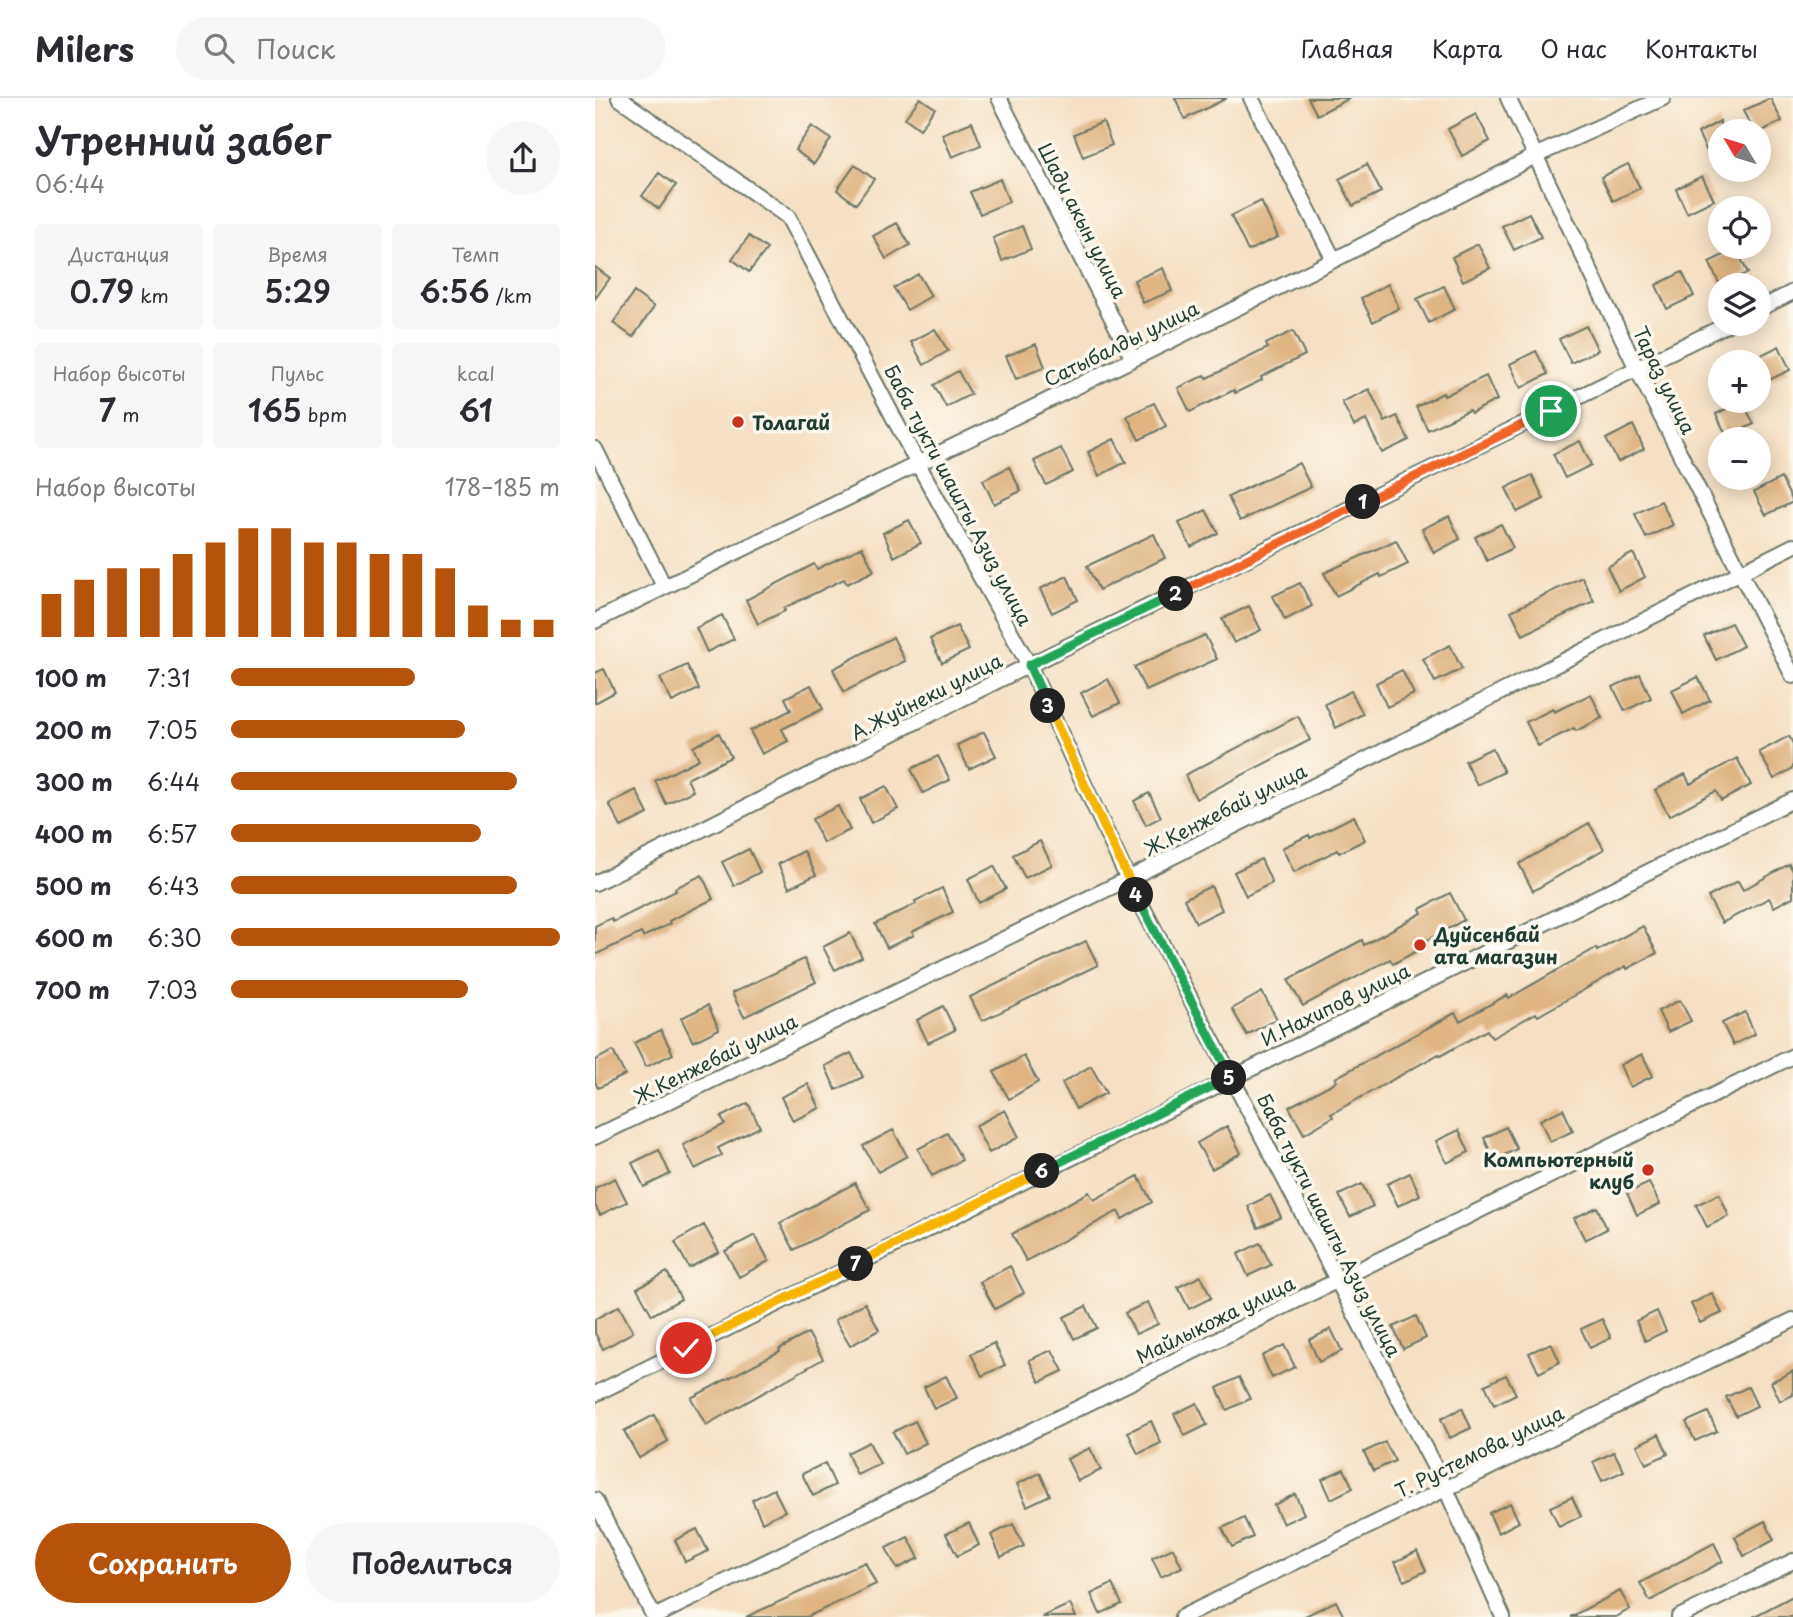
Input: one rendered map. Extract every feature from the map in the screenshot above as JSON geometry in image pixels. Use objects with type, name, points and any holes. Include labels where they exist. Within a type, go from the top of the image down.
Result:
[{"type":"street","name":"Баба тукти шашты Азиз улица","points":[[619,98],[788,217],[918,464],[1029,665],[1128,879],[1445,1489],[1503,1617]]},
{"type":"street","name":"Шади акын улица","points":[[999,98],[1133,359]]},
{"type":"street","points":[[1251,98],[1333,260]]},
{"type":"street","name":"Тараз улица","points":[[1508,98],[1637,369],[1793,676]]},
{"type":"street","name":"Сатыбалды улица","points":[[595,621],[1133,359],[1537,155],[1663,98]]},
{"type":"street","points":[[1771,303],[1793,292]]},
{"type":"street","name":"А.Жуйнеки улица","points":[[595,883],[1029,665],[1708,334]]},
{"type":"street","points":[[595,449],[664,586]]},
{"type":"street","name":"Ж.Кенжебай улица","points":[[595,1137],[1128,879],[1793,546]]},
{"type":"street","name":"И.Нахипов улица","points":[[595,1394],[1793,800]]},
{"type":"street","name":"Майлыкожа улица","points":[[654,1617],[1793,1056]]},
{"type":"street","name":"Т. Рустемова улица","points":[[1182,1617],[1793,1320]]},
{"type":"street","points":[[595,1500],[654,1617]]},
{"type":"street","points":[[1679,1617],[1793,1561]]},
{"type":"building","points":[[920,98],[935,108],[920,129],[905,118]]},
{"type":"building","points":[[1175,98],[1227,98],[1185,119]]},
{"type":"building","points":[[1308,98],[1350,98],[1317,115]]},
{"type":"building","points":[[1770,98],[1782,121],[1771,126],[1771,119],[1747,119],[1743,111]]},
{"type":"building","points":[[1476,114],[1490,141],[1462,156],[1448,129]]},
{"type":"building","points":[[972,122],[981,145],[952,157],[942,134]]},
{"type":"building","points":[[1103,122],[1112,145],[1083,157],[1074,134]]},
{"type":"building","points":[[812,126],[831,139],[814,164],[795,150]]},
{"type":"building","points":[[1708,128],[1708,154],[1698,133]]},
{"type":"building","points":[[1367,164],[1381,192],[1353,206],[1339,179]]},
{"type":"building","points":[[1628,164],[1640,188],[1613,201],[1601,177]]},
{"type":"building","points":[[855,165],[874,179],[856,204],[837,190]]},
{"type":"building","points":[[659,173],[676,185],[659,209],[642,196]]},
{"type":"building","points":[[1702,176],[1712,196],[1708,196],[1708,203],[1687,213],[1676,189]]},
{"type":"building","points":[[1000,179],[1009,202],[980,214],[970,192]]},
{"type":"building","points":[[1261,201],[1278,237],[1248,251],[1231,216]]},
{"type":"building","points":[[1529,213],[1541,237],[1514,250],[1502,226]]},
{"type":"building","points":[[897,223],[910,245],[886,259],[873,236]]},
{"type":"building","points":[[1022,226],[1031,249],[1002,261],[993,238]]},
{"type":"building","points":[[749,236],[767,249],[749,272],[732,259]]},
{"type":"building","points":[[1478,244],[1490,268],[1463,281],[1452,257]]},
{"type":"building","points":[[1715,259],[1741,259],[1748,273],[1714,273],[1709,262]]},
{"type":"building","points":[[595,267],[610,278],[595,299]]},
{"type":"building","points":[[1163,268],[1172,291],[1143,303],[1134,280]]},
{"type":"building","points":[[1682,272],[1694,296],[1667,309],[1656,285]]},
{"type":"building","points":[[918,274],[931,296],[907,310],[894,288]]},
{"type":"building","points":[[1388,284],[1399,308],[1373,322],[1361,298]]},
{"type":"building","points":[[1444,286],[1455,309],[1429,323],[1417,299]]},
{"type":"building","points":[[634,292],[654,307],[633,337],[613,323]]},
{"type":"building","points":[[1586,326],[1598,350],[1571,363],[1559,339]]},
{"type":"building","points":[[935,329],[948,351],[924,365],[911,342]]},
{"type":"building","points":[[1293,331],[1305,355],[1261,377],[1262,380],[1235,393],[1234,390],[1190,412],[1178,388],[1205,375],[1207,378],[1268,348],[1266,344]]},
{"type":"building","points":[[1036,344],[1045,367],[1016,379],[1006,356]]},
{"type":"building","points":[[1779,346],[1790,370],[1771,379],[1771,350]]},
{"type":"building","points":[[1536,351],[1548,374],[1521,388],[1510,364]]},
{"type":"building","points":[[958,371],[971,394],[946,407],[934,385]]},
{"type":"building","points":[[1486,376],[1497,400],[1428,430],[1416,407]]},
{"type":"building","points":[[1369,389],[1385,422],[1397,416],[1409,440],[1382,453],[1366,420],[1354,426],[1342,402]]},
{"type":"building","points":[[1154,403],[1166,426],[1139,440],[1127,416]]},
{"type":"building","points":[[1748,413],[1754,424],[1748,427],[1722,427],[1716,414]]},
{"type":"building","points":[[1633,425],[1644,449],[1618,462],[1606,439]]},
{"type":"building","points":[[1114,439],[1126,462],[1099,476],[1088,452]]},
{"type":"building","points":[[1580,441],[1591,465],[1565,478],[1553,454]]},
{"type":"building","points":[[1061,448],[1073,472],[1046,485],[1034,461]]},
{"type":"building","points":[[1299,463],[1311,487],[1240,521],[1228,497]]},
{"type":"building","points":[[1009,467],[1021,491],[994,504],[983,480]]},
{"type":"building","points":[[1532,475],[1544,499],[1517,512],[1506,488]]},
{"type":"building","points":[[1781,478],[1793,502],[1766,515],[1754,492],[1771,490],[1771,483]]},
{"type":"building","points":[[1661,501],[1673,525],[1646,538],[1635,514]]},
{"type":"building","points":[[1206,510],[1218,533],[1191,547],[1179,523]]},
{"type":"building","points":[[1449,516],[1460,539],[1434,553],[1422,529]]},
{"type":"building","points":[[909,520],[921,543],[894,557],[883,533]]},
{"type":"building","points":[[1501,524],[1513,548],[1487,561],[1475,537]]},
{"type":"building","points":[[1154,534],[1165,558],[1099,590],[1087,566]]},
{"type":"building","points":[[1396,540],[1408,564],[1381,577],[1380,574],[1336,596],[1324,573]]},
{"type":"building","points":[[862,547],[874,571],[847,584],[844,579],[784,608],[785,611],[758,624],[746,600],[814,564],[817,569]]},
{"type":"building","points":[[1633,553],[1645,577],[1619,591],[1607,567]]},
{"type":"building","points":[[1067,576],[1078,600],[1052,613],[1040,589]]},
{"type":"building","points":[[1582,577],[1594,601],[1523,635],[1511,611]]},
{"type":"building","points":[[1300,583],[1312,606],[1285,620],[1273,596]]},
{"type":"building","points":[[1249,606],[1261,630],[1234,643],[1222,619]]},
{"type":"building","points":[[722,615],[734,639],[707,652],[696,628]]},
{"type":"building","points":[[1731,623],[1743,646],[1716,660],[1704,636]]},
{"type":"building","points":[[957,626],[969,650],[942,663],[930,639]]},
{"type":"building","points":[[1205,635],[1217,659],[1146,691],[1134,667]]},
{"type":"building","points":[[893,637],[905,661],[844,692],[833,669]]},
{"type":"building","points":[[1450,645],[1462,669],[1435,682],[1423,659]]},
{"type":"building","points":[[687,665],[699,689],[672,702],[660,678]]},
{"type":"building","points":[[604,669],[615,692],[595,703],[595,673]]},
{"type":"building","points":[[1402,670],[1414,694],[1387,707],[1376,683]]},
{"type":"building","points":[[1640,674],[1651,698],[1625,711],[1613,687]]},
{"type":"building","points":[[1698,677],[1710,700],[1683,714],[1672,690]]},
{"type":"building","points":[[1108,679],[1120,703],[1093,716],[1081,693]]},
{"type":"building","points":[[811,685],[823,709],[782,729],[788,741],[762,754],[750,731],[791,710],[785,698]]},
{"type":"building","points":[[1351,691],[1363,714],[1336,728],[1325,704]]},
{"type":"building","points":[[1591,694],[1602,718],[1538,746],[1526,722]]},
{"type":"building","points":[[1298,716],[1310,740],[1196,799],[1185,775]]},
{"type":"building","points":[[984,732],[996,756],[969,769],[957,745]]},
{"type":"building","points":[[719,733],[731,757],[687,779],[693,791],[666,804],[655,781],[699,759],[693,747]]},
{"type":"building","points":[[1789,736],[1793,744],[1793,768],[1774,779],[1759,752]]},
{"type":"building","points":[[1492,748],[1504,772],[1477,785],[1465,761]]},
{"type":"building","points":[[938,756],[950,780],[923,793],[911,769]]},
{"type":"building","points":[[1737,758],[1751,785],[1721,801],[1716,791],[1669,816],[1655,790],[1685,774],[1690,784]]},
{"type":"building","points":[[886,786],[898,809],[871,823],[860,799]]},
{"type":"building","points":[[636,790],[648,814],[621,827],[609,804]]},
{"type":"building","points":[[1149,793],[1161,817],[1146,825],[1134,801]]},
{"type":"building","points":[[838,806],[850,830],[823,843],[812,819]]},
{"type":"building","points":[[1354,816],[1365,840],[1339,853],[1337,850],[1294,872],[1282,848],[1309,835],[1310,838]]},
{"type":"building","points":[[1589,823],[1604,849],[1533,891],[1519,864]]},
{"type":"building","points":[[1040,841],[1052,865],[1025,878],[1013,855]]},
{"type":"building","points":[[749,849],[760,872],[734,886],[722,862]]},
{"type":"building","points":[[804,851],[816,875],[789,888],[778,864]]},
{"type":"building","points":[[1261,859],[1272,883],[1246,896],[1234,872]]},
{"type":"building","points":[[1789,864],[1793,871],[1793,897],[1774,907],[1769,898],[1722,923],[1708,897],[1738,881],[1743,890]]},
{"type":"building","points":[[994,866],[1006,889],[979,903],[968,879]]},
{"type":"building","points":[[702,875],[713,899],[643,937],[641,933],[595,955],[595,926],[611,918],[613,922]]},
{"type":"building","points":[[1211,886],[1222,910],[1196,923],[1184,899]]},
{"type":"building","points":[[942,888],[953,912],[887,948],[875,924]]},
{"type":"building","points":[[1450,893],[1464,920],[1420,944],[1422,948],[1393,964],[1390,959],[1303,1006],[1288,980],[1362,940],[1364,945],[1422,913],[1420,909]]},
{"type":"building","points":[[1643,926],[1657,953],[1627,969],[1626,966],[1538,1016],[1536,1013],[1492,1038],[1487,1030],[1440,1056],[1439,1054],[1331,1114],[1333,1117],[1304,1134],[1289,1107],[1337,1081],[1335,1078],[1455,1013],[1460,1021],[1507,995],[1509,998],[1596,948],[1597,951]]},
{"type":"building","points":[[850,933],[862,957],[835,970],[823,947]]},
{"type":"building","points":[[1086,941],[1098,965],[982,1021],[970,997]]},
{"type":"building","points":[[804,959],[816,982],[744,1017],[732,993]]},
{"type":"building","points":[[1262,992],[1277,1019],[1247,1035],[1232,1009]]},
{"type":"building","points":[[1680,1000],[1691,1021],[1668,1032],[1658,1011]]},
{"type":"building","points":[[708,1005],[719,1029],[693,1042],[681,1018]]},
{"type":"building","points":[[943,1006],[955,1030],[928,1043],[917,1020]]},
{"type":"building","points":[[1745,1012],[1755,1034],[1733,1045],[1722,1023]]},
{"type":"building","points":[[661,1030],[673,1054],[646,1067],[634,1043]]},
{"type":"building","points":[[613,1051],[625,1075],[598,1088],[595,1082],[595,1060]]},
{"type":"building","points":[[851,1053],[863,1077],[836,1090],[825,1066]]},
{"type":"building","points":[[1642,1054],[1653,1076],[1630,1087],[1620,1065]]},
{"type":"building","points":[[1024,1056],[1038,1082],[1009,1099],[994,1072]]},
{"type":"building","points":[[1091,1066],[1106,1093],[1076,1109],[1062,1083]]},
{"type":"building","points":[[808,1084],[820,1108],[793,1121],[781,1097]]},
{"type":"building","points":[[748,1103],[760,1127],[718,1148],[722,1155],[695,1169],[683,1145],[725,1124],[721,1117]]},
{"type":"building","points":[[1563,1109],[1573,1131],[1550,1142],[1540,1120]]},
{"type":"building","points":[[1005,1110],[1019,1137],[989,1153],[975,1126]]},
{"type":"building","points":[[1227,1126],[1241,1153],[1212,1169],[1197,1143]]},
{"type":"building","points":[[1506,1127],[1517,1149],[1494,1160],[1484,1138]]},
{"type":"building","points":[[893,1130],[907,1156],[878,1172],[863,1146]]},
{"type":"building","points":[[1459,1130],[1469,1152],[1447,1163],[1436,1141]]},
{"type":"building","points":[[947,1133],[962,1160],[932,1176],[918,1149]]},
{"type":"building","points":[[659,1150],[670,1174],[644,1187],[632,1163]]},
{"type":"building","points":[[1410,1173],[1420,1195],[1398,1206],[1387,1184]]},
{"type":"building","points":[[1138,1176],[1152,1202],[1122,1219],[1118,1211],[1026,1261],[1012,1234],[1089,1192],[1094,1200]]},
{"type":"building","points":[[615,1178],[627,1202],[600,1215],[595,1205],[595,1188]]},
{"type":"building","points":[[855,1183],[870,1210],[794,1250],[780,1223]]},
{"type":"building","points":[[1649,1183],[1660,1204],[1637,1215],[1627,1193]]},
{"type":"building","points":[[1362,1184],[1373,1206],[1350,1217],[1339,1195]]},
{"type":"building","points":[[1719,1194],[1729,1216],[1707,1227],[1696,1205]]},
{"type":"building","points":[[1270,1195],[1281,1217],[1258,1228],[1248,1206]]},
{"type":"building","points":[[1597,1207],[1607,1229],[1585,1240],[1574,1218]]},
{"type":"building","points":[[704,1225],[719,1252],[689,1268],[675,1242]]},
{"type":"building","points":[[755,1235],[769,1261],[739,1277],[725,1251]]},
{"type":"building","points":[[1260,1243],[1271,1265],[1248,1276],[1238,1254]]},
{"type":"building","points":[[1010,1266],[1024,1293],[995,1309],[980,1282]]},
{"type":"building","points":[[667,1272],[681,1299],[652,1315],[637,1288]]},
{"type":"building","points":[[1201,1276],[1211,1298],[1189,1309],[1178,1287]]},
{"type":"building","points":[[1712,1293],[1722,1313],[1700,1323],[1691,1304]]},
{"type":"building","points":[[1148,1302],[1158,1324],[1136,1334],[1125,1313]]},
{"type":"building","points":[[865,1303],[879,1330],[850,1346],[835,1320]]},
{"type":"building","points":[[619,1306],[633,1332],[603,1349],[595,1333],[595,1319]]},
{"type":"building","points":[[1086,1306],[1097,1328],[1074,1339],[1064,1317]]},
{"type":"building","points":[[1657,1311],[1666,1331],[1645,1341],[1636,1321]]},
{"type":"building","points":[[1416,1316],[1426,1338],[1403,1349],[1393,1327]]},
{"type":"building","points":[[1602,1319],[1611,1338],[1590,1348],[1581,1329]]},
{"type":"building","points":[[1331,1329],[1342,1351],[1319,1362],[1309,1340]]},
{"type":"building","points":[[808,1333],[823,1359],[706,1425],[691,1398],[780,1351],[779,1349]]},
{"type":"building","points":[[994,1343],[1005,1365],[982,1376],[971,1354]]},
{"type":"building","points":[[1551,1343],[1560,1362],[1539,1373],[1529,1353]]},
{"type":"building","points":[[1284,1345],[1295,1367],[1272,1378],[1262,1356]]},
{"type":"building","points":[[1052,1350],[1063,1371],[1040,1382],[1029,1360]]},
{"type":"building","points":[[1793,1371],[1793,1395],[1780,1401],[1771,1382]]},
{"type":"building","points":[[1506,1375],[1516,1394],[1494,1405],[1485,1385]]},
{"type":"building","points":[[946,1376],[957,1398],[934,1409],[924,1387]]},
{"type":"building","points":[[1239,1377],[1250,1399],[1227,1410],[1217,1388]]},
{"type":"building","points":[[1748,1387],[1757,1406],[1736,1416],[1726,1397]]},
{"type":"building","points":[[1197,1403],[1207,1425],[1185,1436],[1174,1414]]},
{"type":"building","points":[[1462,1408],[1471,1428],[1450,1438],[1441,1419]]},
{"type":"building","points":[[1708,1412],[1717,1431],[1695,1441],[1686,1422]]},
{"type":"building","points":[[654,1415],[668,1441],[639,1458],[624,1431]]},
{"type":"building","points":[[915,1421],[926,1443],[904,1454],[893,1432]]},
{"type":"building","points":[[1151,1421],[1161,1443],[1138,1454],[1128,1432]]},
{"type":"building","points":[[1659,1434],[1668,1454],[1646,1464],[1637,1445]]},
{"type":"building","points":[[869,1442],[880,1464],[857,1475],[847,1453]]},
{"type":"building","points":[[1385,1442],[1395,1461],[1373,1471],[1364,1452]]},
{"type":"building","points":[[1090,1448],[1101,1470],[1078,1481],[1067,1459]]},
{"type":"building","points":[[1614,1452],[1624,1471],[1602,1481],[1593,1462]]},
{"type":"building","points":[[825,1463],[835,1485],[813,1496],[802,1474]]},
{"type":"building","points":[[1344,1469],[1353,1488],[1331,1499],[1322,1479]]},
{"type":"building","points":[[1040,1473],[1050,1495],[1027,1506],[1017,1484]]},
{"type":"building","points":[[774,1489],[785,1511],[762,1522],[752,1500]]},
{"type":"building","points":[[1295,1494],[1304,1514],[1283,1524],[1274,1505]]},
{"type":"building","points":[[1572,1497],[1581,1516],[1559,1527],[1550,1507]]},
{"type":"building","points":[[1510,1503],[1519,1522],[1498,1533],[1489,1513]]},
{"type":"building","points":[[1244,1518],[1253,1537],[1232,1547],[1222,1528]]},
{"type":"building","points":[[1765,1521],[1774,1540],[1744,1556],[1735,1537]]},
{"type":"building","points":[[969,1523],[979,1545],[957,1556],[946,1534]]},
{"type":"building","points":[[1013,1524],[1024,1546],[1001,1557],[991,1535]]},
{"type":"building","points":[[697,1529],[708,1551],[685,1562],[675,1540]]},
{"type":"building","points":[[908,1537],[919,1558],[897,1569],[886,1548]]},
{"type":"building","points":[[1714,1543],[1723,1561],[1650,1601],[1640,1583]]},
{"type":"building","points":[[1173,1548],[1182,1567],[1161,1577],[1152,1558]]},
{"type":"building","points":[[1417,1551],[1426,1571],[1404,1581],[1395,1562]]},
{"type":"building","points":[[865,1562],[876,1584],[807,1617],[746,1617]]},
{"type":"building","points":[[1112,1584],[1122,1604],[1100,1614],[1091,1594]]},
{"type":"building","points":[[1620,1591],[1630,1609],[1616,1617],[1570,1617]]},
{"type":"building","points":[[1793,1596],[1793,1617],[1753,1617],[1770,1608]]},
{"type":"building","points":[[1336,1601],[1344,1617],[1303,1617]]},
{"type":"building","points":[[1070,1604],[1076,1617],[1042,1617]]},
{"type":"place","name":"Толагай","points":[[738,422]]},
{"type":"place","name":"Дуйсенбай ата магазин","points":[[1420,945]]},
{"type":"place","name":"Компьютерный клуб","points":[[1648,1170]]},
{"type":"route","points":[[686,1348],[1231,1077],[1128,879],[1029,665],[1551,411]]}]
